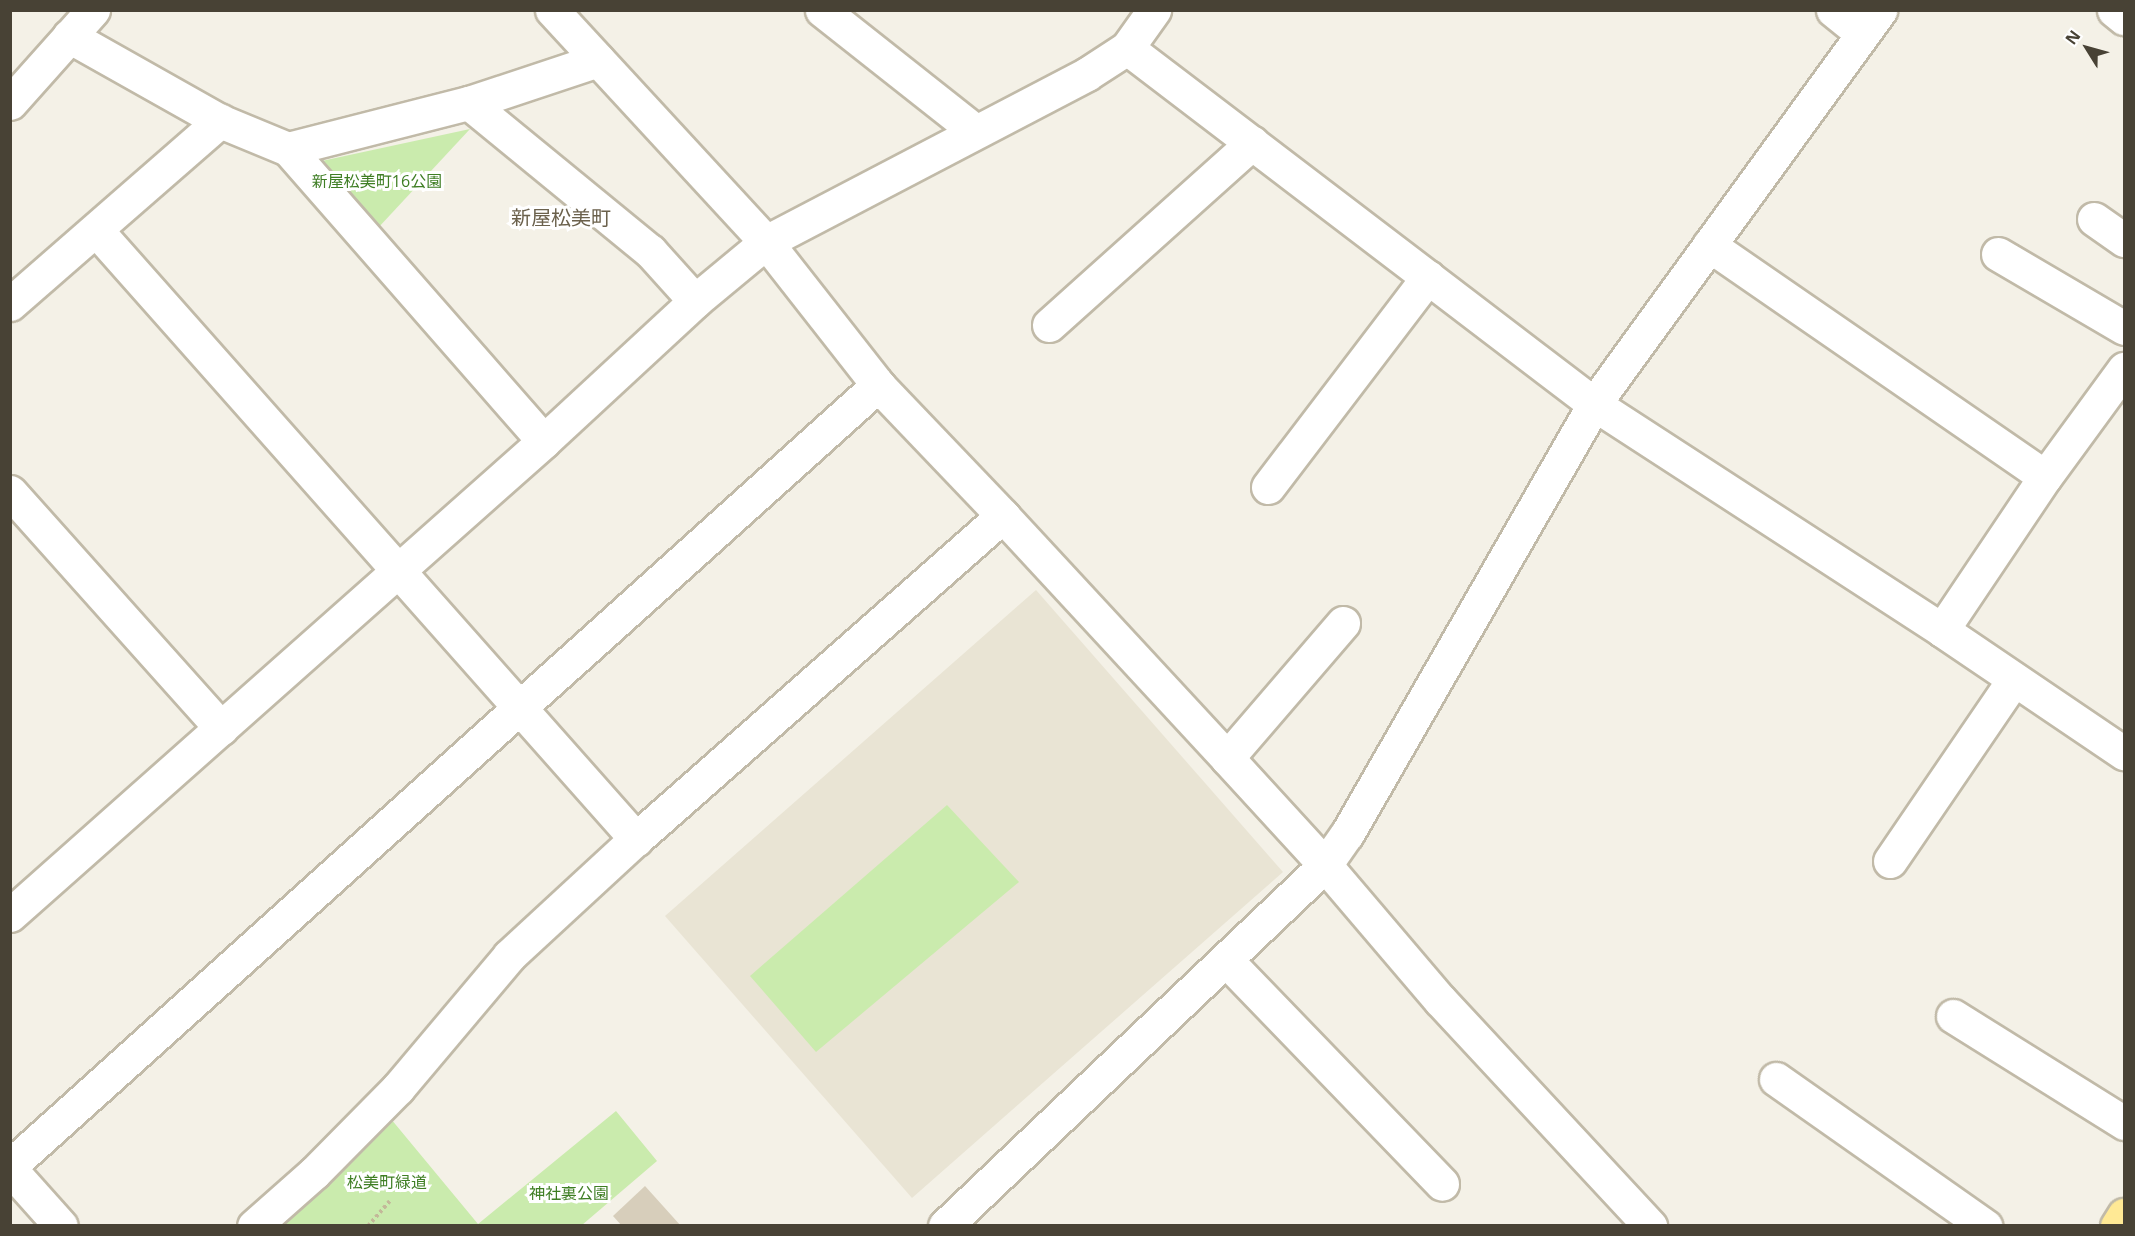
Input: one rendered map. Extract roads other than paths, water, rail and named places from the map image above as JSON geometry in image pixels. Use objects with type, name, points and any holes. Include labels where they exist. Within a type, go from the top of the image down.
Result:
[{"type":"main road","points":[[2117,1226],[2124,1215]]},
{"type":"street","points":[[10,103],[93,10]]},
{"type":"street","points":[[552,10],[766,242],[879,385],[1227,758],[1325,865],[1440,1000],[1650,1226]]},
{"type":"street","points":[[822,10],[975,131]]},
{"type":"street","points":[[10,915],[544,441],[695,301],[766,242],[1087,74],[1128,48],[1154,10]]},
{"type":"street","points":[[945,1226],[1325,865],[1347,834],[1594,404],[1871,22],[1833,10]]},
{"type":"street","points":[[2114,10],[2124,18]]},
{"type":"street","points":[[69,36],[220,121],[288,149],[544,441]]},
{"type":"street","points":[[1128,48],[1594,404],[1942,630],[2124,753]]},
{"type":"street","points":[[288,149],[469,103],[598,60]]},
{"type":"street","points":[[469,103],[650,251],[695,301]]},
{"type":"street","points":[[10,304],[97,231],[220,121]]},
{"type":"street","points":[[1049,325],[1252,143]]},
{"type":"street","points":[[2094,219],[2124,240]]},
{"type":"street","points":[[97,231],[636,838]]},
{"type":"street","points":[[1708,245],[2045,477]]},
{"type":"street","points":[[1998,254],[2124,328]]},
{"type":"street","points":[[1268,487],[1428,277]]},
{"type":"street","points":[[1942,630],[2045,477],[2124,369]]},
{"type":"street","points":[[61,1226],[10,1168],[879,385]]},
{"type":"street","points":[[10,492],[221,728]]},
{"type":"street","points":[[254,1226],[314,1173],[398,1088],[509,956],[636,838],[1003,516]]},
{"type":"street","points":[[1227,758],[1343,623]]},
{"type":"street","points":[[1890,861],[2014,680]]},
{"type":"street","points":[[1226,960],[1442,1184]]},
{"type":"street","points":[[1953,1016],[2124,1123]]},
{"type":"street","points":[[1776,1079],[1985,1226]]},
{"type":"district","name":"新屋松美町","points":[[561,217]]},
{"type":"park label","name":"新屋松美町16公園","points":[[377,181]]},
{"type":"park label","name":"松美町緑道","points":[[387,1182]]},
{"type":"park label","name":"神社裏公園","points":[[569,1193]]}]
